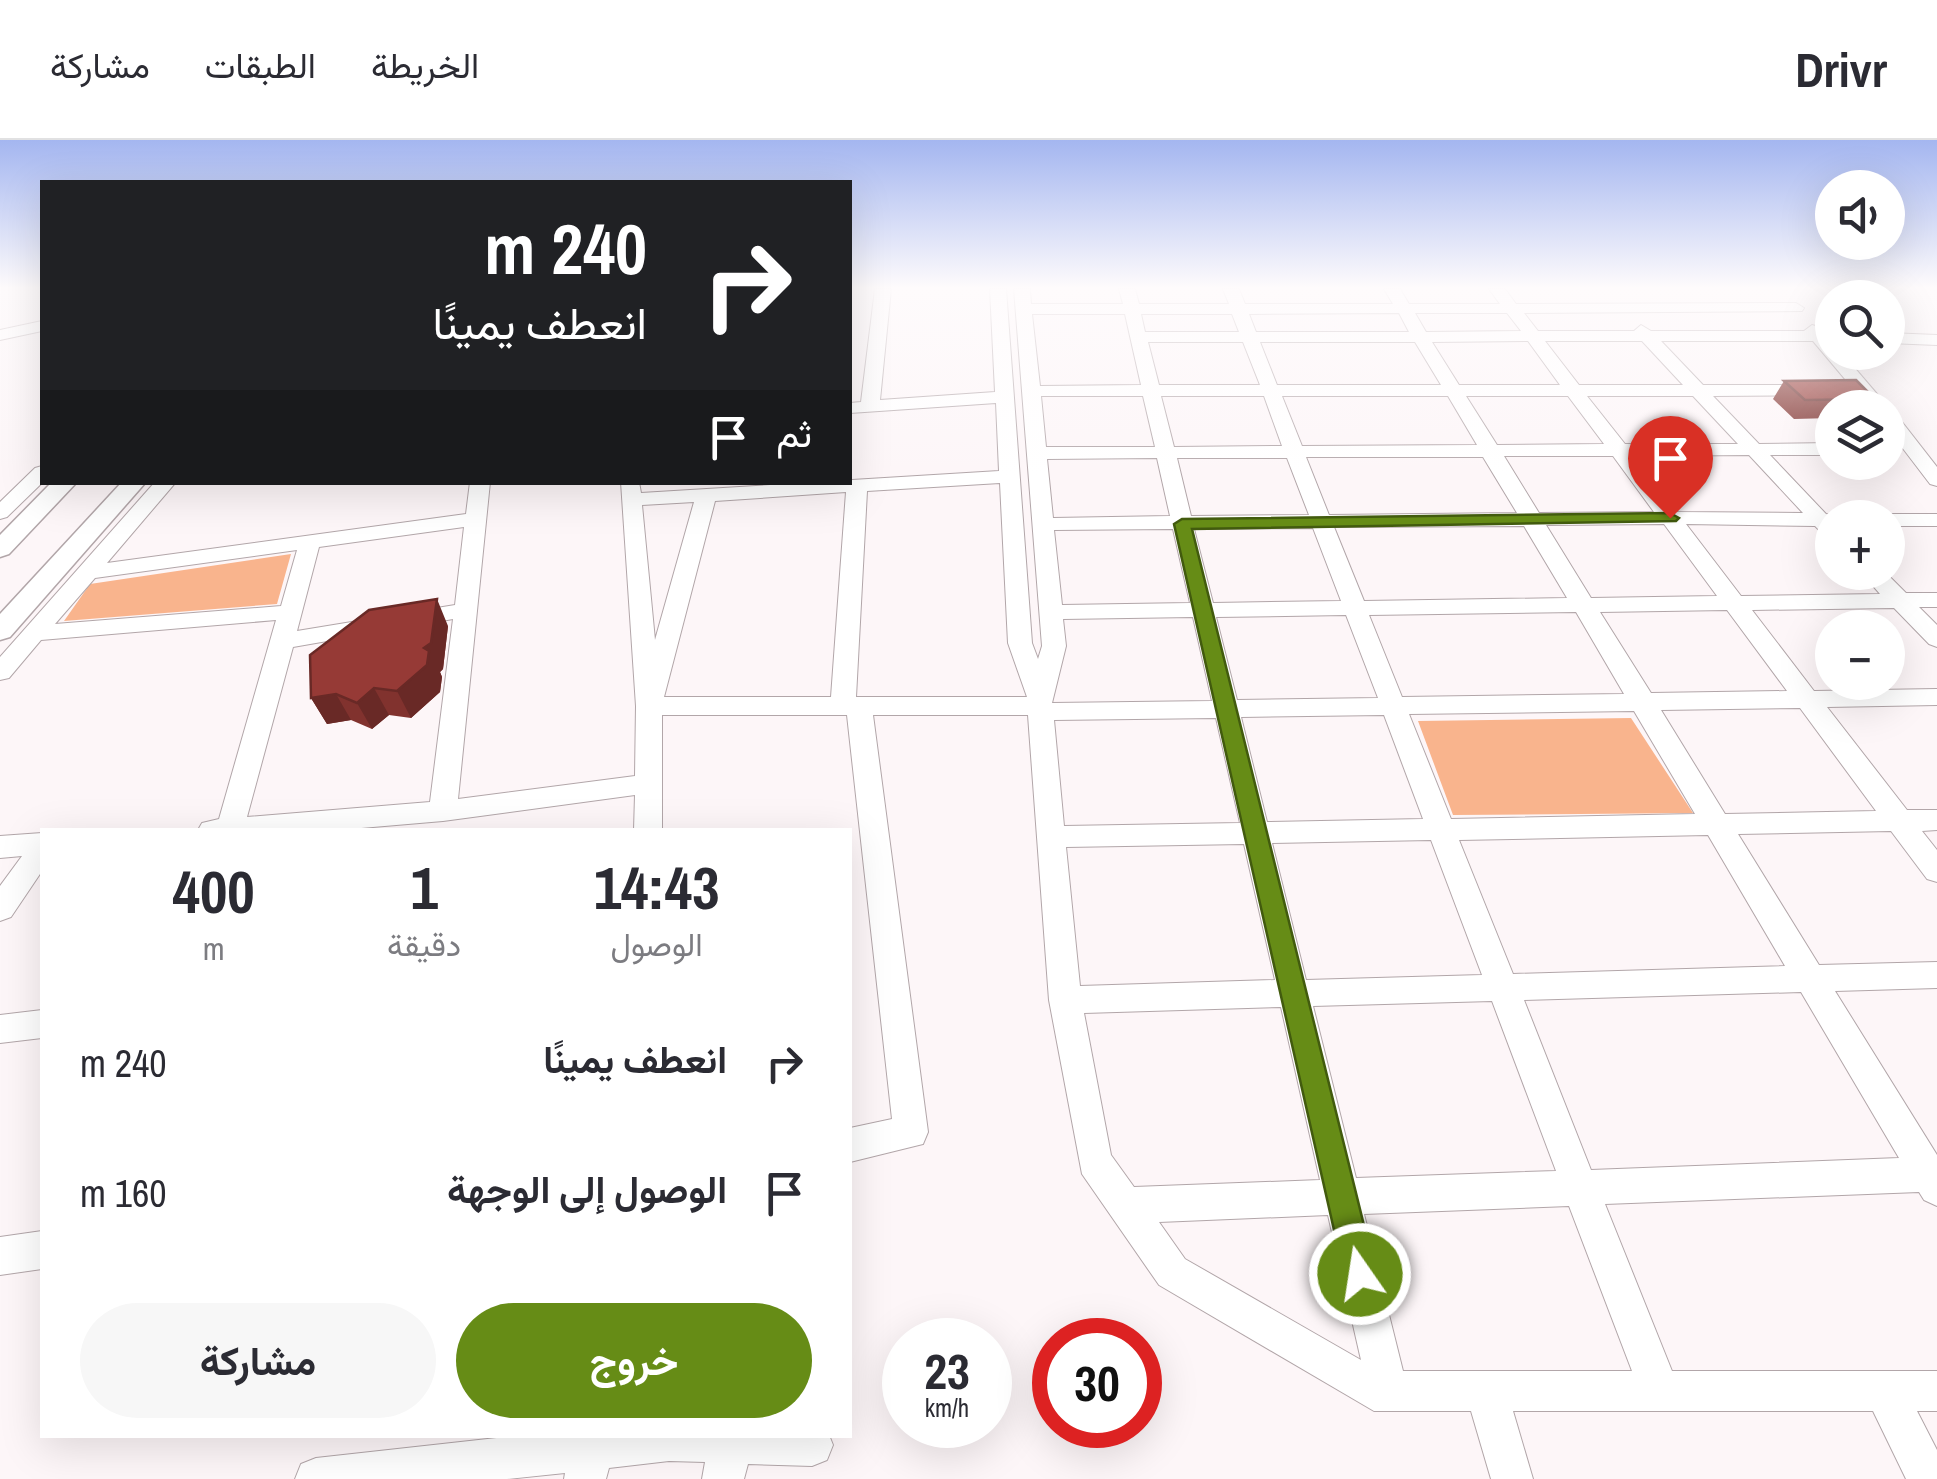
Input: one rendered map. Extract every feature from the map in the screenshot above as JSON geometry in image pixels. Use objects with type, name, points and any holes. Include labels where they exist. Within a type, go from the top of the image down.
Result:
[{"type":"main road","points":[[0,549],[63,485]]},
{"type":"main road","points":[[0,630],[132,485]]},
{"type":"street","points":[[869,351],[860,408],[1004,397]]},
{"type":"street","points":[[1001,351],[1020,643],[1040,704],[1064,1000],[1096,1162],[1172,1272],[1374,1391],[1937,1391]]},
{"type":"street","points":[[1028,351],[1054,646],[1040,704]]},
{"type":"street","points":[[1141,351],[1388,1391]]},
{"type":"street","points":[[1255,351],[1660,1392]]},
{"type":"street","points":[[1431,351],[1934,1179]]},
{"type":"street","points":[[1544,351],[1937,871]]},
{"type":"street","points":[[1661,351],[1815,510]]},
{"type":"street","points":[[1850,370],[1866,390]]},
{"type":"street","points":[[1031,391],[1815,390]]},
{"type":"street","points":[[1905,439],[1937,480]]},
{"type":"street","points":[[1036,453],[1815,449]]},
{"type":"street","points":[[1905,449],[1937,449]]},
{"type":"street","points":[[0,513],[40,474]]},
{"type":"street","points":[[648,828],[649,706],[630,491],[706,495],[1010,476]]},
{"type":"street","points":[[0,672],[163,485]]},
{"type":"street","points":[[443,811],[480,485]]},
{"type":"street","points":[[852,1145],[911,1132],[851,707],[857,486]]},
{"type":"street","points":[[649,706],[706,495]]},
{"type":"street","points":[[87,572],[476,518]]},
{"type":"street","points":[[1043,524],[1670,518],[1815,523]]},
{"type":"street","points":[[1905,520],[1937,520]]},
{"type":"street","points":[[221,828],[310,541]]},
{"type":"street","points":[[1889,590],[1937,639]]},
{"type":"street","points":[[1051,612],[1937,600]]},
{"type":"street","points":[[282,641],[466,610]]},
{"type":"street","points":[[35,634],[290,612]]},
{"type":"street","points":[[649,706],[1040,704],[1226,709],[1937,697]]},
{"type":"street","points":[[233,828],[443,811],[647,784]]},
{"type":"street","points":[[1051,837],[1937,820]]},
{"type":"street","points":[[0,847],[40,847]]},
{"type":"street","points":[[0,910],[40,850]]},
{"type":"street","points":[[1064,1000],[1937,974]]},
{"type":"street","points":[[0,1030],[40,1024]]},
{"type":"street","points":[[1125,1205],[1934,1179]]},
{"type":"street","points":[[0,1256],[40,1250]]},
{"type":"street","points":[[1884,1391],[1930,1479]]},
{"type":"street","points":[[1486,1392],[1512,1479]]},
{"type":"street","points":[[316,1479],[589,1464],[669,1438],[727,1461],[812,1445]]},
{"type":"shaded area","points":[[291,554],[277,604],[64,621],[90,584]]},
{"type":"shaded area","points":[[1631,718],[1693,813],[1453,815],[1418,721]]},
{"type":"building","points":[[1856,380],[1866,390],[1815,390],[1815,400],[1805,400],[1784,381]]},
{"type":"building","points":[[437,599],[431,643],[424,648],[429,651],[427,665],[397,691],[374,688],[357,703],[336,694],[311,698],[310,655],[369,610]]},
{"type":"route","points":[[1360,1274],[1182,524],[1670,518]]}]
